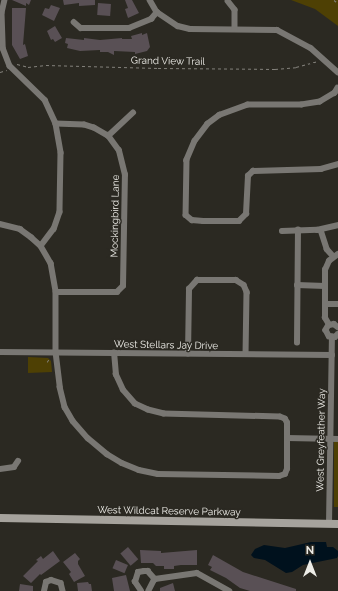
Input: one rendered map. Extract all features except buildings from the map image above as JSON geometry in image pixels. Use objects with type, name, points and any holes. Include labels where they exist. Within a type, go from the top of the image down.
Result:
[{"type":"main road","name":"West Wildcat Reserve Parkway","points":[[0,518],[338,524]]},
{"type":"street","points":[[5,0],[2,24],[3,48],[10,66],[45,100],[56,124],[61,153],[60,212],[54,228],[41,246]]},
{"type":"street","points":[[150,0],[157,12],[178,26],[190,29],[277,30],[311,48],[338,72]]},
{"type":"street","points":[[228,1],[235,10],[235,29]]},
{"type":"street","points":[[74,22],[81,28],[129,28],[151,19],[157,12]]},
{"type":"street","points":[[338,88],[335,93],[314,104],[248,105],[220,115],[208,124],[199,133],[187,160],[186,215],[192,220],[239,221],[246,214],[248,176],[253,171],[314,169],[338,164]]},
{"type":"street","points":[[108,136],[132,113]]},
{"type":"street","name":"Mockingbird Lane","points":[[56,124],[84,125],[94,128],[108,136],[119,151],[125,175],[123,286],[117,292],[56,292]]},
{"type":"street","points":[[0,224],[20,229],[41,246],[51,263],[56,292],[56,352],[60,387],[65,407],[73,421],[88,438],[107,454],[122,463],[139,470],[158,474],[279,476],[285,474],[287,469],[287,423],[285,419],[280,416],[164,414],[148,410],[135,404],[123,390],[116,374],[114,353]]},
{"type":"street","points":[[282,231],[321,230],[338,225]]},
{"type":"street","points":[[297,343],[298,230]]},
{"type":"street","points":[[321,230],[327,250],[336,255],[325,270],[325,318],[329,325],[334,324],[338,327]]},
{"type":"street","points":[[188,354],[189,289],[197,280],[236,280],[244,285],[247,292],[246,354]]},
{"type":"street","points":[[297,285],[325,286]]},
{"type":"street","points":[[325,304],[338,304]]},
{"type":"street","name":"West Greyfeather Way","points":[[329,325],[327,333],[332,337],[329,524]]},
{"type":"street","points":[[332,337],[338,334]]},
{"type":"street","name":"West Stellars Jay Drive","points":[[0,352],[332,356]]},
{"type":"street","points":[[287,438],[338,438]]},
{"type":"street","points":[[0,469],[14,467],[18,461]]},
{"type":"street","points":[[141,591],[135,582],[138,572],[148,571],[155,579]]},
{"type":"street","points":[[155,579],[197,573],[229,591]]},
{"type":"street","points":[[149,591],[155,579]]},
{"type":"street","points":[[44,591],[46,582],[51,580],[61,584],[64,588],[63,591]]},
{"type":"path","points":[[334,0],[338,3]]},
{"type":"path","name":"Grand View Trail","points":[[17,64],[28,67],[46,65],[275,69],[296,67],[318,60]]},
{"type":"path","points":[[0,72],[7,70]]},
{"type":"shaded area","points":[[291,0],[338,0],[338,26],[315,9]]},
{"type":"shaded area","points":[[28,357],[48,358],[51,361],[52,372],[28,373]]},
{"type":"shaded area","points":[[334,441],[338,441],[338,507],[334,507]]},
{"type":"water","points":[[311,542],[326,542],[327,547],[333,547],[338,551],[337,558],[303,565],[292,572],[286,573],[265,560],[254,558],[251,555],[255,549],[264,545],[285,548]]}]
